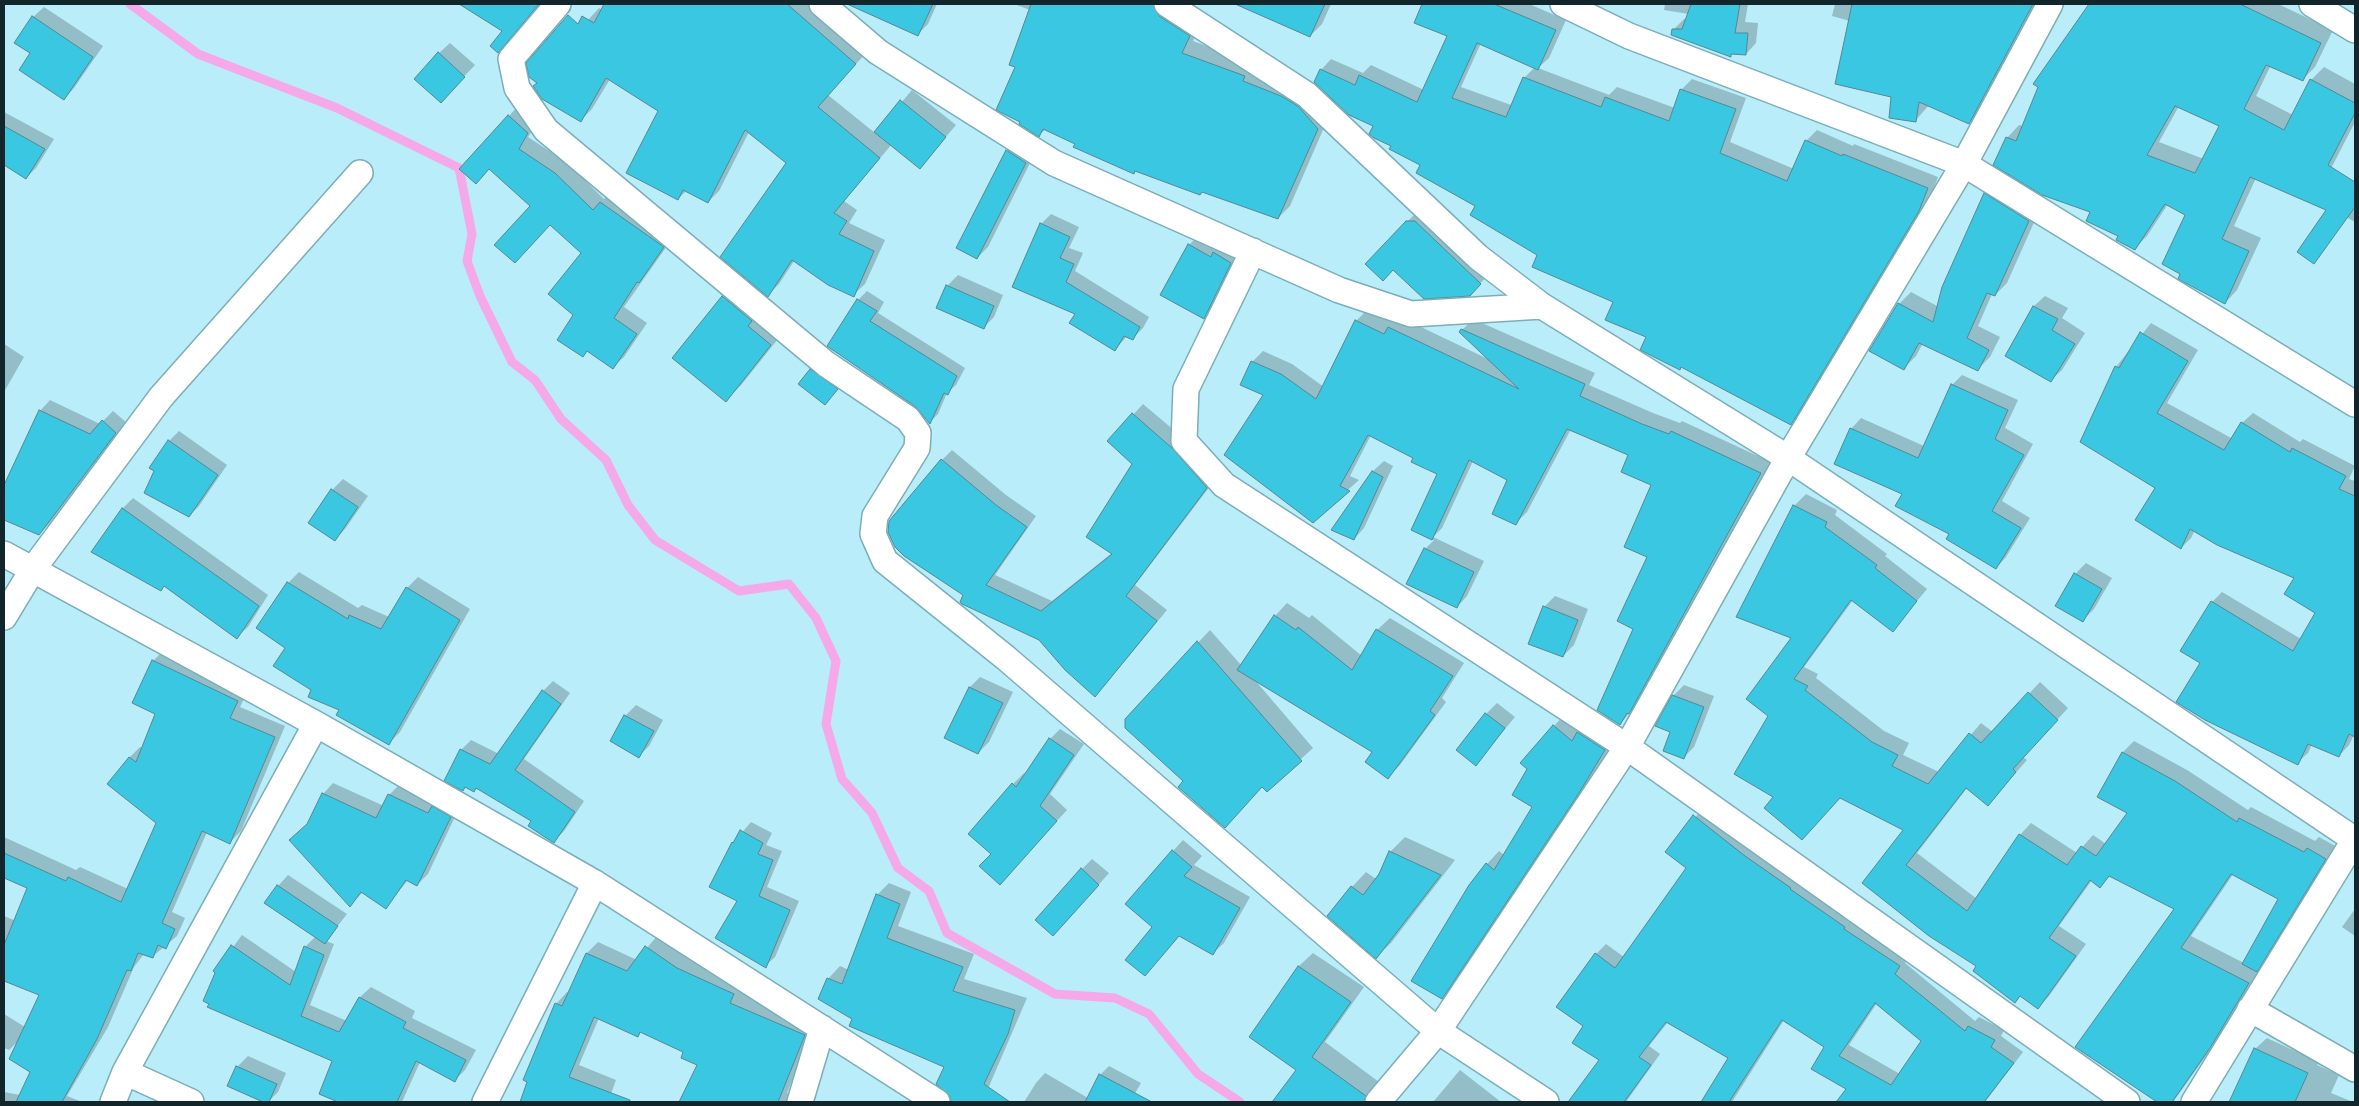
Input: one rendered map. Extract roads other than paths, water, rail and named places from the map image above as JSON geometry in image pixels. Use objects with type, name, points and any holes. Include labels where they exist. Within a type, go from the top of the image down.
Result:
[{"type":"street","points":[[558,4],[512,59],[518,88],[546,130],[826,364],[908,419],[918,433],[917,448],[875,516],[873,534],[885,561],[1014,664],[1438,1031],[1546,1102]]},
{"type":"street","points":[[822,4],[878,52],[1054,163],[1339,290],[1411,314],[1542,306]]},
{"type":"street","points":[[1166,4],[1307,95],[1478,257],[1542,306],[1788,458],[2355,840],[2194,1102]]},
{"type":"street","points":[[1562,4],[1629,36],[1964,164],[2355,404]]},
{"type":"street","points":[[1378,1102],[1438,1031],[1627,747],[1788,458],[1964,164],[2050,4]]},
{"type":"street","points":[[2312,4],[2355,30]]},
{"type":"street","points":[[4,617],[33,569],[160,397],[360,173]]},
{"type":"street","points":[[1253,251],[1186,389],[1184,441],[1224,485],[1627,747],[2127,1102]]},
{"type":"street","points":[[4,554],[316,724],[594,882],[937,1102]]},
{"type":"street","points":[[113,1102],[126,1072],[316,724]]},
{"type":"street","points":[[485,1102],[594,882]]},
{"type":"street","points":[[2250,1009],[2355,1068]]},
{"type":"street","points":[[800,1102],[822,1028]]},
{"type":"street","points":[[126,1072],[191,1102]]},
{"type":"waterway","points":[[130,4],[198,54],[337,108],[459,168],[472,234],[467,261],[480,296],[512,362],[535,380],[561,419],[606,460],[628,505],[655,540],[739,591],[789,584],[816,618],[836,661],[826,724],[842,779],[872,813],[898,868],[929,891],[947,933],[1055,994],[1115,998],[1149,1014],[1198,1074],[1240,1102]]}]
